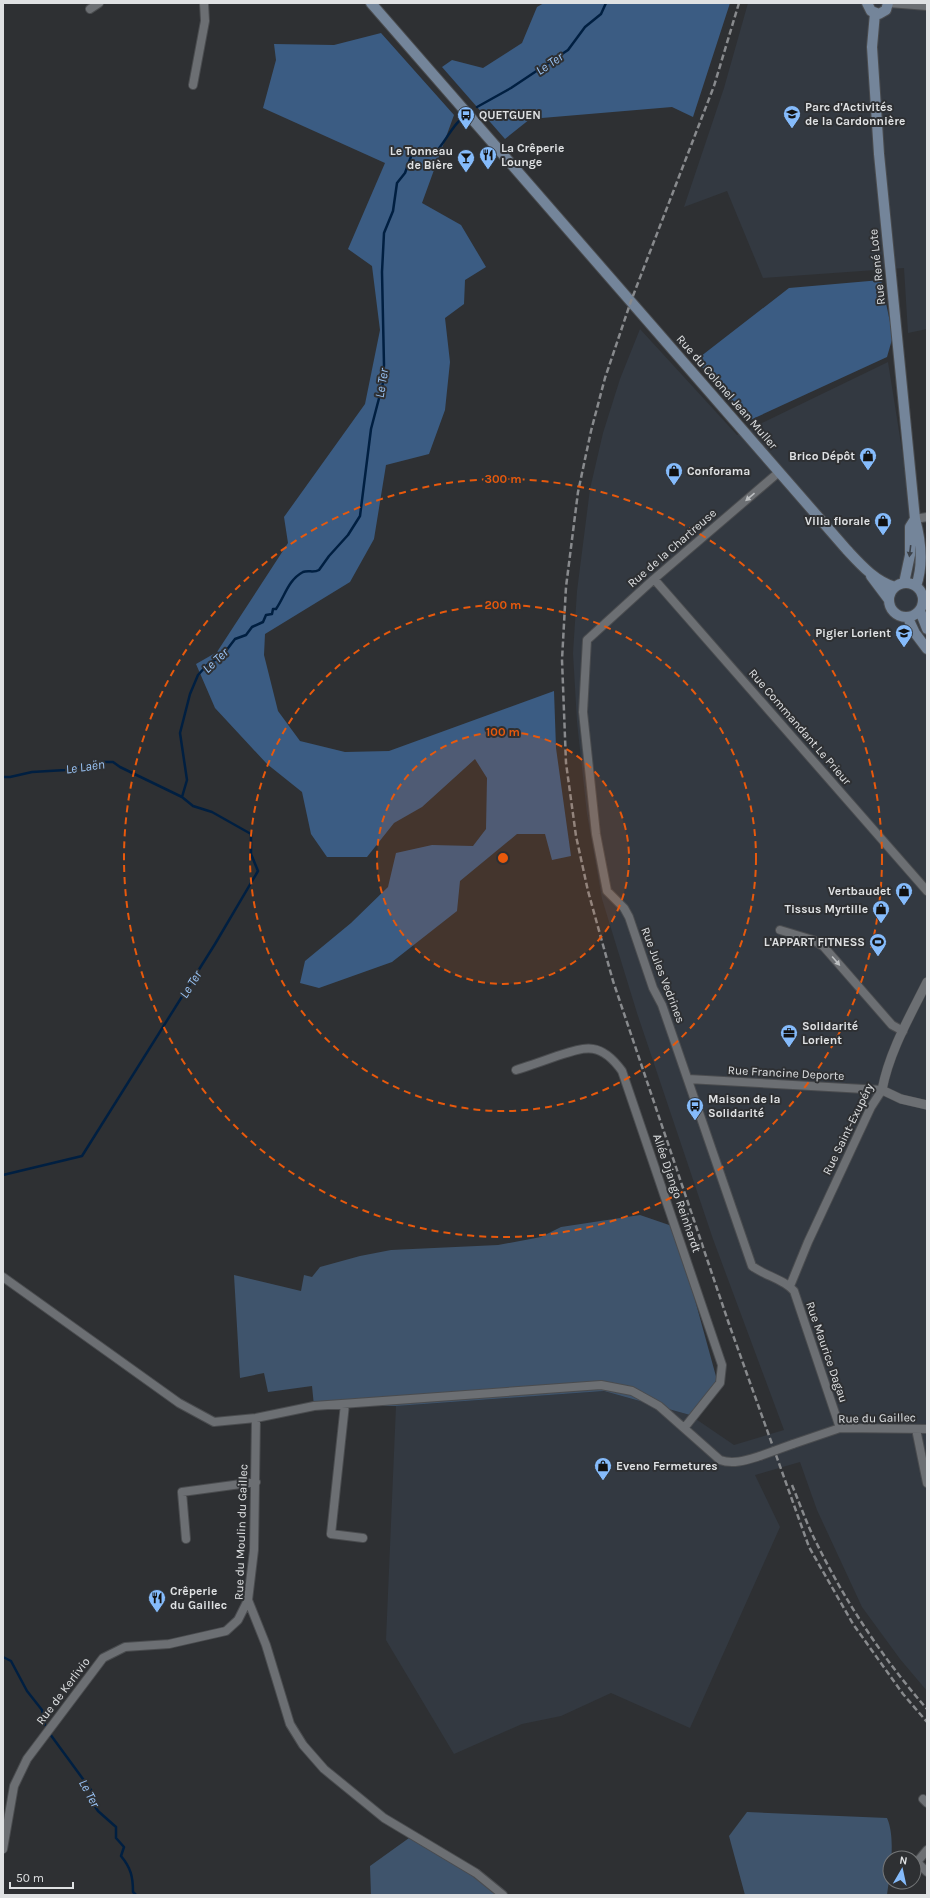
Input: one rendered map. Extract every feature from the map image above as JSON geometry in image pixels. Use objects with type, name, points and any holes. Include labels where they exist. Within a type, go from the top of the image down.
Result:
[{"type":"main road","name":"Rue du Colonel Jean Muller","points":[[371,3],[867,571],[889,600]]},
{"type":"main road","points":[[867,3],[868,8],[875,13],[886,10],[888,3]]},
{"type":"main road","name":"Rue René Lote","points":[[875,13],[872,47],[879,154],[916,519],[919,532],[921,563],[916,586]]},
{"type":"main road","name":"Rue René Lote","points":[[900,585],[910,555],[910,527],[916,519]]},
{"type":"main road","name":"Rue du Colonel Jean Muller","points":[[867,571],[887,584],[900,585]]},
{"type":"main road","points":[[900,585],[916,586],[921,591],[923,598],[923,605],[920,611],[908,618],[900,617],[894,613],[889,600],[890,593],[900,585]]},
{"type":"main road","points":[[920,611],[927,629]]},
{"type":"main road","points":[[908,618],[915,633],[927,649]]},
{"type":"street","points":[[90,9],[99,3]]},
{"type":"street","points":[[193,85],[205,20],[204,3]]},
{"type":"street","points":[[888,3],[927,6]]},
{"type":"street","name":"Rue de la Chartreuse","points":[[585,646],[588,639],[654,579],[779,472]]},
{"type":"street","points":[[916,519],[927,518]]},
{"type":"street","name":"Rue Commandant Le Prieur","points":[[654,579],[927,891]]},
{"type":"street","name":"Rue Jules Vedrines","points":[[585,646],[584,719],[596,834],[607,890],[624,908],[629,917],[653,988],[662,1005],[752,1266],[759,1272],[790,1286]]},
{"type":"street","points":[[780,930],[813,940],[824,947],[892,1025],[903,1031]]},
{"type":"street","name":"Rue Saint-Exupéry","points":[[790,1286],[808,1242],[871,1107],[882,1090],[884,1080],[903,1031],[927,982]]},
{"type":"street","name":"Allée Django Reinhardt","points":[[516,1070],[581,1048],[599,1050],[607,1054],[622,1071],[722,1365],[720,1383],[685,1427]]},
{"type":"street","name":"Rue Francine Deporte","points":[[688,1079],[882,1090]]},
{"type":"street","points":[[882,1090],[901,1099],[927,1105]]},
{"type":"street","points":[[3,1277],[179,1403],[214,1422],[256,1418],[314,1406],[601,1385],[618,1387],[641,1395],[659,1406],[685,1427]]},
{"type":"street","name":"Rue Maurice Dagau","points":[[790,1286],[794,1292],[840,1428]]},
{"type":"street","points":[[345,1404],[331,1534],[364,1538]]},
{"type":"street","name":"Rue du Moulin du Gaillec","points":[[256,1418],[254,1550],[248,1600],[266,1645],[290,1724],[303,1745],[324,1769],[384,1818],[476,1873],[503,1895]]},
{"type":"street","name":"Rue du Gaillec","points":[[685,1427],[720,1460],[727,1462],[746,1460],[760,1456],[840,1428],[927,1430]]},
{"type":"street","points":[[916,1429],[927,1483]]},
{"type":"street","points":[[186,1539],[182,1492],[256,1482]]},
{"type":"street","name":"Rue de Kerlivio","points":[[3,1849],[14,1786],[27,1759],[103,1658],[125,1647],[169,1644],[226,1631],[238,1620],[248,1600]]},
{"type":"street","points":[[927,1850],[917,1862],[927,1872]]},
{"type":"shaded area","points":[[544,3],[730,3],[693,117],[672,107],[530,119],[505,139],[442,67],[452,60],[483,68],[522,43],[537,7]]},
{"type":"shaded area","name":"Parc d'Activités de la Cardonnière","points":[[748,3],[927,3],[927,329],[908,333],[904,268],[763,278],[727,191],[684,207],[724,88]]},
{"type":"shaded area","points":[[381,33],[454,115],[422,203],[461,225],[486,267],[465,280],[464,304],[445,318],[450,362],[445,410],[429,454],[386,465],[374,539],[350,582],[265,634],[264,655],[278,711],[300,741],[345,752],[389,751],[554,691],[556,748],[571,856],[552,860],[545,834],[517,834],[460,881],[457,911],[392,962],[319,988],[300,983],[305,961],[351,923],[388,887],[396,853],[432,845],[473,846],[486,829],[487,778],[475,759],[422,807],[394,823],[367,857],[327,857],[311,834],[302,792],[267,764],[215,708],[196,664],[217,652],[288,543],[284,517],[365,404],[380,330],[372,266],[348,249],[385,163],[263,108],[276,60],[274,44],[334,45]]},
{"type":"shaded area","points":[[881,280],[893,336],[887,357],[748,421],[696,360],[789,288]]},
{"type":"shaded area","points":[[640,329],[737,435],[888,362],[923,582],[927,595],[927,1691],[900,1659],[862,1607],[817,1510],[800,1462],[755,1475],[780,1527],[690,1728],[611,1693],[561,1716],[522,1724],[454,1754],[386,1640],[396,1406],[604,1391],[690,1415],[734,1445],[784,1430],[713,1239],[637,1013],[602,899],[587,814],[577,722],[573,653],[577,591],[590,489],[603,433],[620,379]]},
{"type":"shaded area","points":[[640,1215],[675,1227],[717,1380],[690,1415],[604,1391],[396,1406],[314,1406],[312,1386],[268,1392],[264,1373],[240,1378],[234,1275],[301,1291],[304,1275],[312,1277],[320,1267],[360,1256],[391,1250],[498,1245],[541,1237],[561,1227]]},
{"type":"shaded area","points":[[747,1812],[887,1818],[890,1826],[892,1850],[882,1850],[882,1890],[888,1890],[887,1895],[745,1895],[729,1836]]},
{"type":"shaded area","points":[[409,1838],[461,1867],[498,1895],[371,1895],[370,1866]]},
{"type":"waterway","name":"Le Ter","points":[[477,107],[511,88],[568,50],[585,27],[601,14],[606,3]]},
{"type":"waterway","name":"Le Ter","points":[[182,797],[187,780],[180,733],[190,694],[198,675],[208,664],[222,656],[235,639],[246,635],[252,627],[263,622],[266,615],[272,614],[273,609],[276,609],[290,584],[298,575],[305,571],[319,570],[329,556],[348,535],[360,516],[371,429],[383,383],[382,272],[384,233],[393,211],[397,183],[405,173],[413,151],[419,150],[433,155],[458,121],[463,117]]},
{"type":"waterway","name":"Le Ter","points":[[3,777],[32,772],[66,770],[102,762],[113,762],[120,767],[182,797],[193,806],[212,812],[251,834],[251,854],[258,871],[215,944],[82,1156],[3,1175]]},
{"type":"waterway","name":"Le Ter","points":[[3,1657],[11,1661],[27,1691],[42,1710],[45,1725]]},
{"type":"waterway","name":"Le Ter","points":[[50,1734],[91,1790],[94,1805],[98,1811],[116,1827],[116,1838],[124,1847],[121,1856],[129,1869],[133,1882],[133,1892],[136,1895]]},
{"type":"railway","points":[[739,3],[714,86],[631,301],[605,378],[591,431],[578,492],[566,587],[562,660],[566,763],[576,836],[588,891],[613,981],[729,1324],[809,1547],[853,1624],[903,1694],[927,1722]]},
{"type":"railway","points":[[792,1485],[813,1537],[840,1588],[881,1651],[927,1709]]},
{"type":"place","name":"Parc d'Activités de la Cardonnière","points":[[792,129]]},
{"type":"place","name":"QUETGUEN","points":[[466,130]]},
{"type":"place","name":"La Crêperie Lounge","points":[[488,170]]},
{"type":"place","name":"Le Tonneau de Bière","points":[[466,173]]},
{"type":"place","name":"Brico Dépôt","points":[[868,471]]},
{"type":"place","name":"Conforama","points":[[674,486]]},
{"type":"place","name":"Villa florale","points":[[883,536]]},
{"type":"place","name":"Pigier Lorient","points":[[904,648]]},
{"type":"place","name":"Vertbaudet","points":[[904,906]]},
{"type":"place","name":"Tissus Myrtille","points":[[881,924]]},
{"type":"place","name":"L'APPART FITNESS","points":[[878,957]]},
{"type":"place","name":"Solidarité Lorient","points":[[789,1048]]},
{"type":"place","name":"Maison de la Solidarité","points":[[695,1121]]},
{"type":"place","name":"Eveno Fermetures","points":[[603,1481]]},
{"type":"place","name":"Crêperie du Gaillec","points":[[157,1613]]},
{"type":"water label","name":"Le Laën","points":[[85,766]]}]
